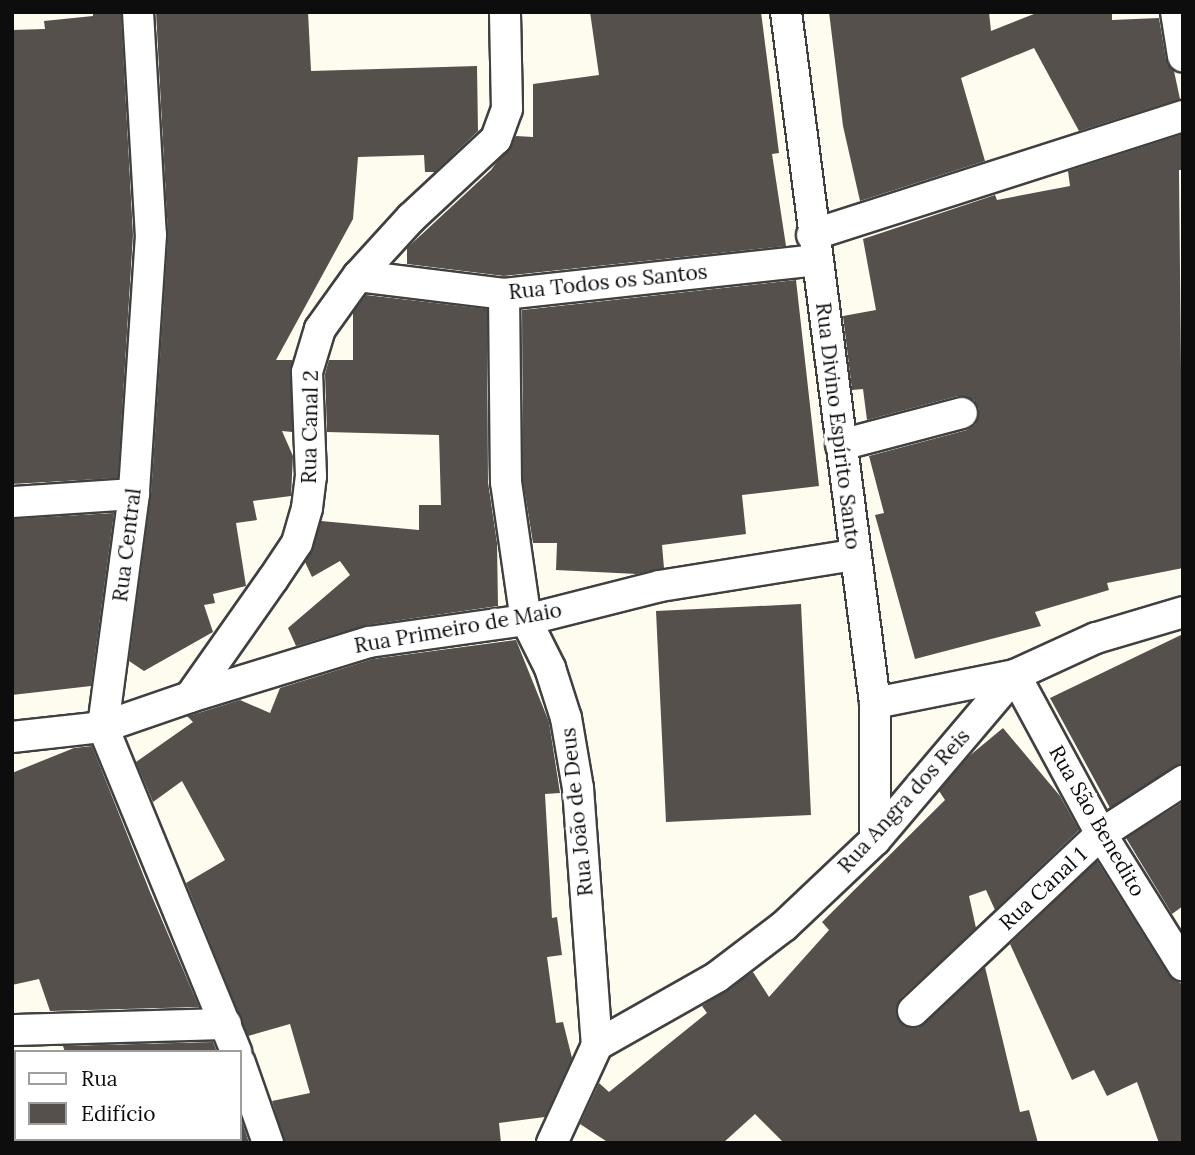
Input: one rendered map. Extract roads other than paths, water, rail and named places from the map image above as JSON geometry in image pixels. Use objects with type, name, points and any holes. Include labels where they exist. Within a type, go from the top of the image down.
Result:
[{"type":"street","name":"Rua Central","points":[[103,727],[134,494],[151,235],[138,12]]},
{"type":"street","name":"Rua Canal 2","points":[[190,697],[297,543],[311,476],[307,372],[320,329],[358,276],[496,139],[507,109],[505,12]]},
{"type":"street","name":"Rua Divino Espírito Santo","points":[[786,12],[814,248],[875,703],[874,840]]},
{"type":"street","points":[[1176,12],[1183,56]]},
{"type":"street","name":"Rua Todos os Santos","points":[[358,276],[504,294],[814,248],[1183,116]]},
{"type":"street","name":"Rua João de Deus","points":[[504,294],[506,482],[526,620],[550,668],[566,718],[578,788],[597,1045]]},
{"type":"street","points":[[841,445],[962,413]]},
{"type":"street","points":[[12,502],[134,494]]},
{"type":"street","name":"Rua Primeiro de Maio","points":[[190,697],[369,642],[526,620],[660,586],[854,555]]},
{"type":"street","name":"Rua Angra dos Reis","points":[[875,703],[1014,675],[1096,638],[1183,612]]},
{"type":"street","name":"Rua Angra dos Reis","points":[[597,1045],[717,976],[784,926],[874,840],[1014,675]]},
{"type":"street","name":"Rua São Benedito","points":[[1014,675],[1101,834],[1183,965]]},
{"type":"street","points":[[12,737],[103,727],[190,697]]},
{"type":"street","points":[[103,727],[235,1050]]},
{"type":"street","name":"Rua Canal 1","points":[[914,1011],[1101,834],[1183,781]]},
{"type":"street","points":[[12,1030],[226,1024]]},
{"type":"street","points":[[552,1143],[597,1045]]},
{"type":"street","points":[[242,1069],[268,1143]]}]
